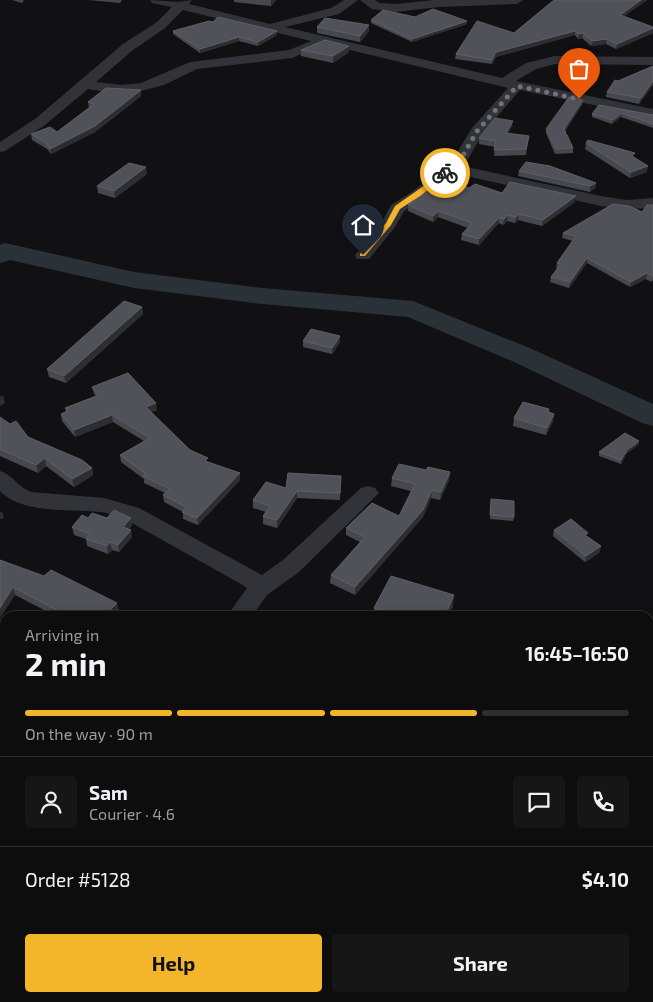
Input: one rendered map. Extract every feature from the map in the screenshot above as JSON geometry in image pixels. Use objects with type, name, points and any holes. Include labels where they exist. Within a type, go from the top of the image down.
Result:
[{"type":"street","points":[[156,0],[183,3],[272,27],[511,85],[653,113]]},
{"type":"street","points":[[272,27],[335,11],[352,0]]},
{"type":"street","points":[[366,0],[376,6],[395,8],[439,3],[517,0]]},
{"type":"street","points":[[0,148],[40,122],[128,47],[161,25],[183,3]]},
{"type":"street","points":[[85,84],[102,88],[139,88],[159,82],[182,69],[195,65],[292,54],[324,40]]},
{"type":"street","points":[[363,255],[389,224],[398,208],[418,195],[461,159],[477,131],[511,85],[531,66],[555,60],[653,61]]},
{"type":"street","points":[[451,168],[484,177],[605,201],[643,205],[653,203]]},
{"type":"street","points":[[0,478],[15,494],[29,499],[104,506],[131,513],[256,582],[259,589]]},
{"type":"street","points":[[243,611],[259,589],[291,566],[368,493]]},
{"type":"building","points":[[554,0],[641,0],[620,15],[653,28],[617,44],[607,39],[592,41],[583,33],[579,34],[575,31],[496,52],[492,60],[456,54],[477,21],[514,33]]},
{"type":"building","points":[[433,9],[467,21],[412,39],[371,20],[383,10],[415,17]]},
{"type":"building","points":[[218,17],[277,31],[258,42],[239,37],[200,49],[173,31],[209,21],[213,22]]},
{"type":"building","points":[[325,18],[369,25],[360,36],[317,27]]},
{"type":"building","points":[[325,40],[349,46],[333,56],[301,50]]},
{"type":"building","points":[[653,66],[653,81],[641,98],[607,92],[615,80],[618,81]]},
{"type":"building","points":[[106,88],[141,90],[95,126],[50,149],[46,143],[31,134],[50,127],[57,132],[94,104],[88,102]]},
{"type":"building","points":[[569,97],[583,100],[564,129],[573,148],[556,149],[546,129]]},
{"type":"building","points":[[599,105],[653,115],[653,124],[622,113],[613,120],[592,114]]},
{"type":"building","points":[[495,118],[513,121],[506,133],[529,136],[526,149],[494,150],[496,141],[479,138]]},
{"type":"building","points":[[588,140],[635,153],[632,156],[648,166],[631,172],[586,143]]},
{"type":"building","points":[[526,162],[550,166],[596,183],[590,186],[519,171]]},
{"type":"building","points":[[129,163],[146,167],[114,191],[97,186]]},
{"type":"building","points":[[443,179],[469,188],[475,184],[502,193],[510,182],[576,196],[543,220],[519,214],[516,217],[508,215],[504,219],[499,218],[479,239],[462,234],[472,223],[439,211],[433,216],[408,205]]},
{"type":"building","points":[[613,204],[629,206],[642,212],[647,205],[653,205],[653,276],[647,273],[631,282],[587,258],[570,282],[551,277],[561,264],[557,263],[576,236],[563,233]]},
{"type":"building","points":[[124,301],[142,307],[64,376],[47,369]]},
{"type":"building","points":[[311,329],[340,336],[332,348],[303,341]]},
{"type":"building","points":[[128,373],[156,403],[146,407],[190,450],[208,458],[205,461],[240,473],[197,518],[182,512],[187,507],[163,495],[170,489],[143,476],[146,474],[120,455],[150,438],[112,415],[74,430],[61,414],[68,411],[65,408],[99,395],[92,387]]},
{"type":"building","points":[[523,402],[549,409],[548,412],[554,414],[547,428],[514,418]]},
{"type":"building","points":[[0,417],[10,424],[16,421],[28,437],[82,460],[92,468],[72,479],[45,458],[36,465],[0,449]]},
{"type":"building","points":[[625,433],[639,441],[627,450],[621,460],[599,452]]},
{"type":"building","points":[[399,464],[426,470],[428,467],[450,472],[441,492],[432,490],[423,510],[355,587],[331,575],[365,537],[346,528],[372,503],[399,516],[415,484],[392,478]]},
{"type":"building","points":[[288,473],[341,476],[340,493],[297,491],[277,520],[263,516],[270,506],[253,500],[266,482],[286,488]]},
{"type":"building","points":[[491,499],[514,501],[514,517],[490,515]]},
{"type":"building","points":[[114,510],[131,518],[123,527],[131,530],[118,545],[110,542],[107,546],[86,539],[90,534],[72,527],[82,515],[88,518],[92,513],[107,518]]},
{"type":"building","points":[[571,519],[588,533],[585,535],[601,546],[586,556],[554,530]]},
{"type":"building","points":[[0,560],[44,576],[51,570],[117,603],[109,611],[56,611],[57,610],[13,587],[0,608]]},
{"type":"building","points":[[391,576],[454,595],[447,611],[384,611],[374,608]]},
{"type":"waterway","points":[[0,255],[5,251],[134,280],[263,296],[413,309],[522,355],[653,416]]},
{"type":"way so far","points":[[445,173],[461,159],[477,131],[517,86],[579,99]]},
{"type":"route","points":[[363,255],[389,224],[391,217],[398,208],[418,195],[445,173]]}]
